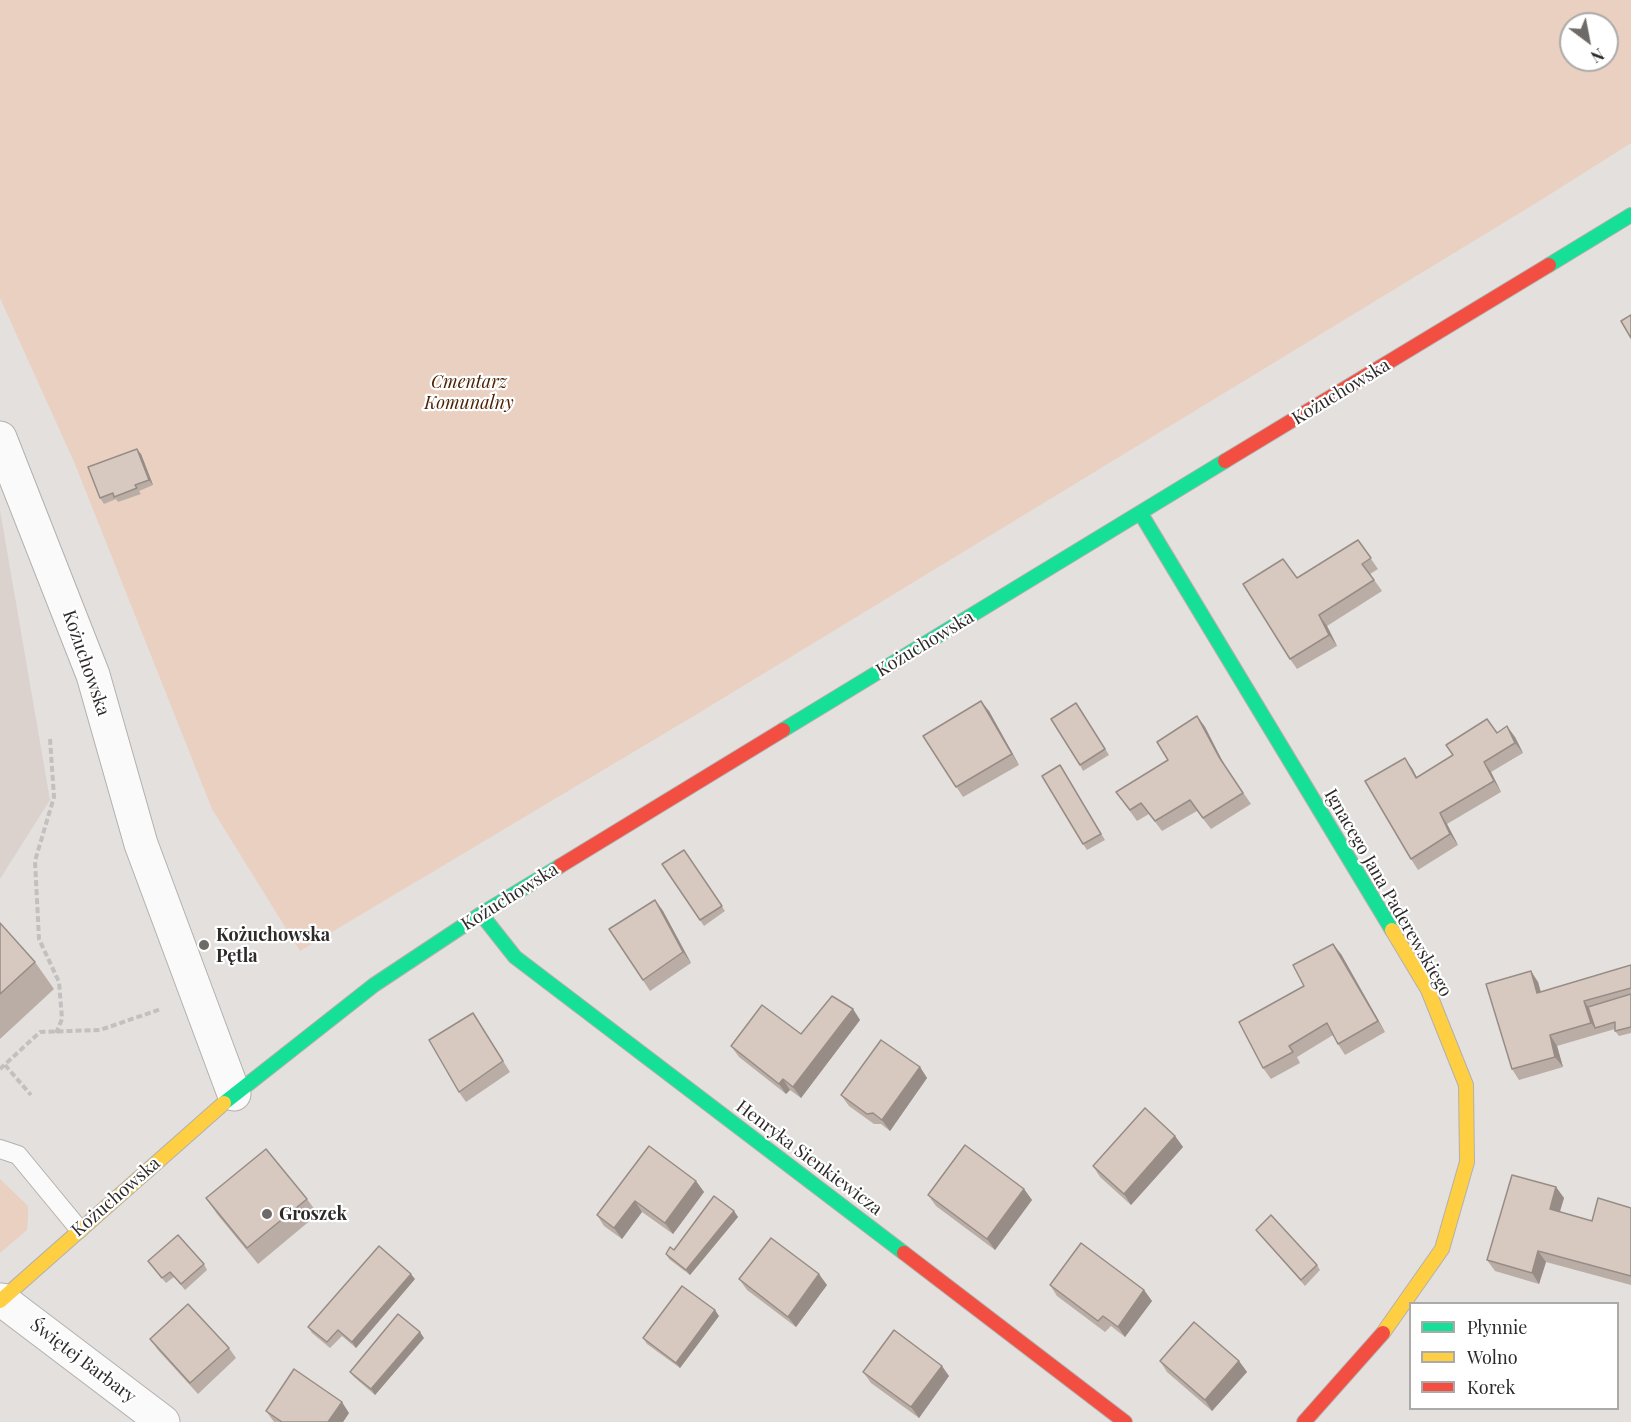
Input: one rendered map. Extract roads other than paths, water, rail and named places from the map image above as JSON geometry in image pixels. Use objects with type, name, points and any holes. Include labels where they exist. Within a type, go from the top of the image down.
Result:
[{"type":"main road","name":"Kożuchowska","points":[[1,1301],[79,1229],[234,1094],[374,985],[481,914],[1631,215]]},
{"type":"main road","name":"Ignacego Jana Paderewskiego","points":[[1140,514],[1428,990],[1466,1085],[1467,1162],[1442,1249],[1394,1322],[1304,1422]]},
{"type":"main road","name":"Henryka Sienkiewicza","points":[[481,914],[515,957],[1125,1422]]},
{"type":"street","name":"Kożuchowska","points":[[3,452],[93,675],[141,844],[234,1094]]},
{"type":"street","name":"Świętej Barbary","points":[[1,1301],[164,1422]]},
{"type":"lane","points":[[0,1149],[18,1155],[79,1229]]},
{"type":"place","name":"Kożuchowska Pętla","points":[[204,945]]},
{"type":"place","name":"Groszek","points":[[267,1214]]},
{"type":"park label","name":"Cmentarz Komunalny","points":[[469,392]]}]
